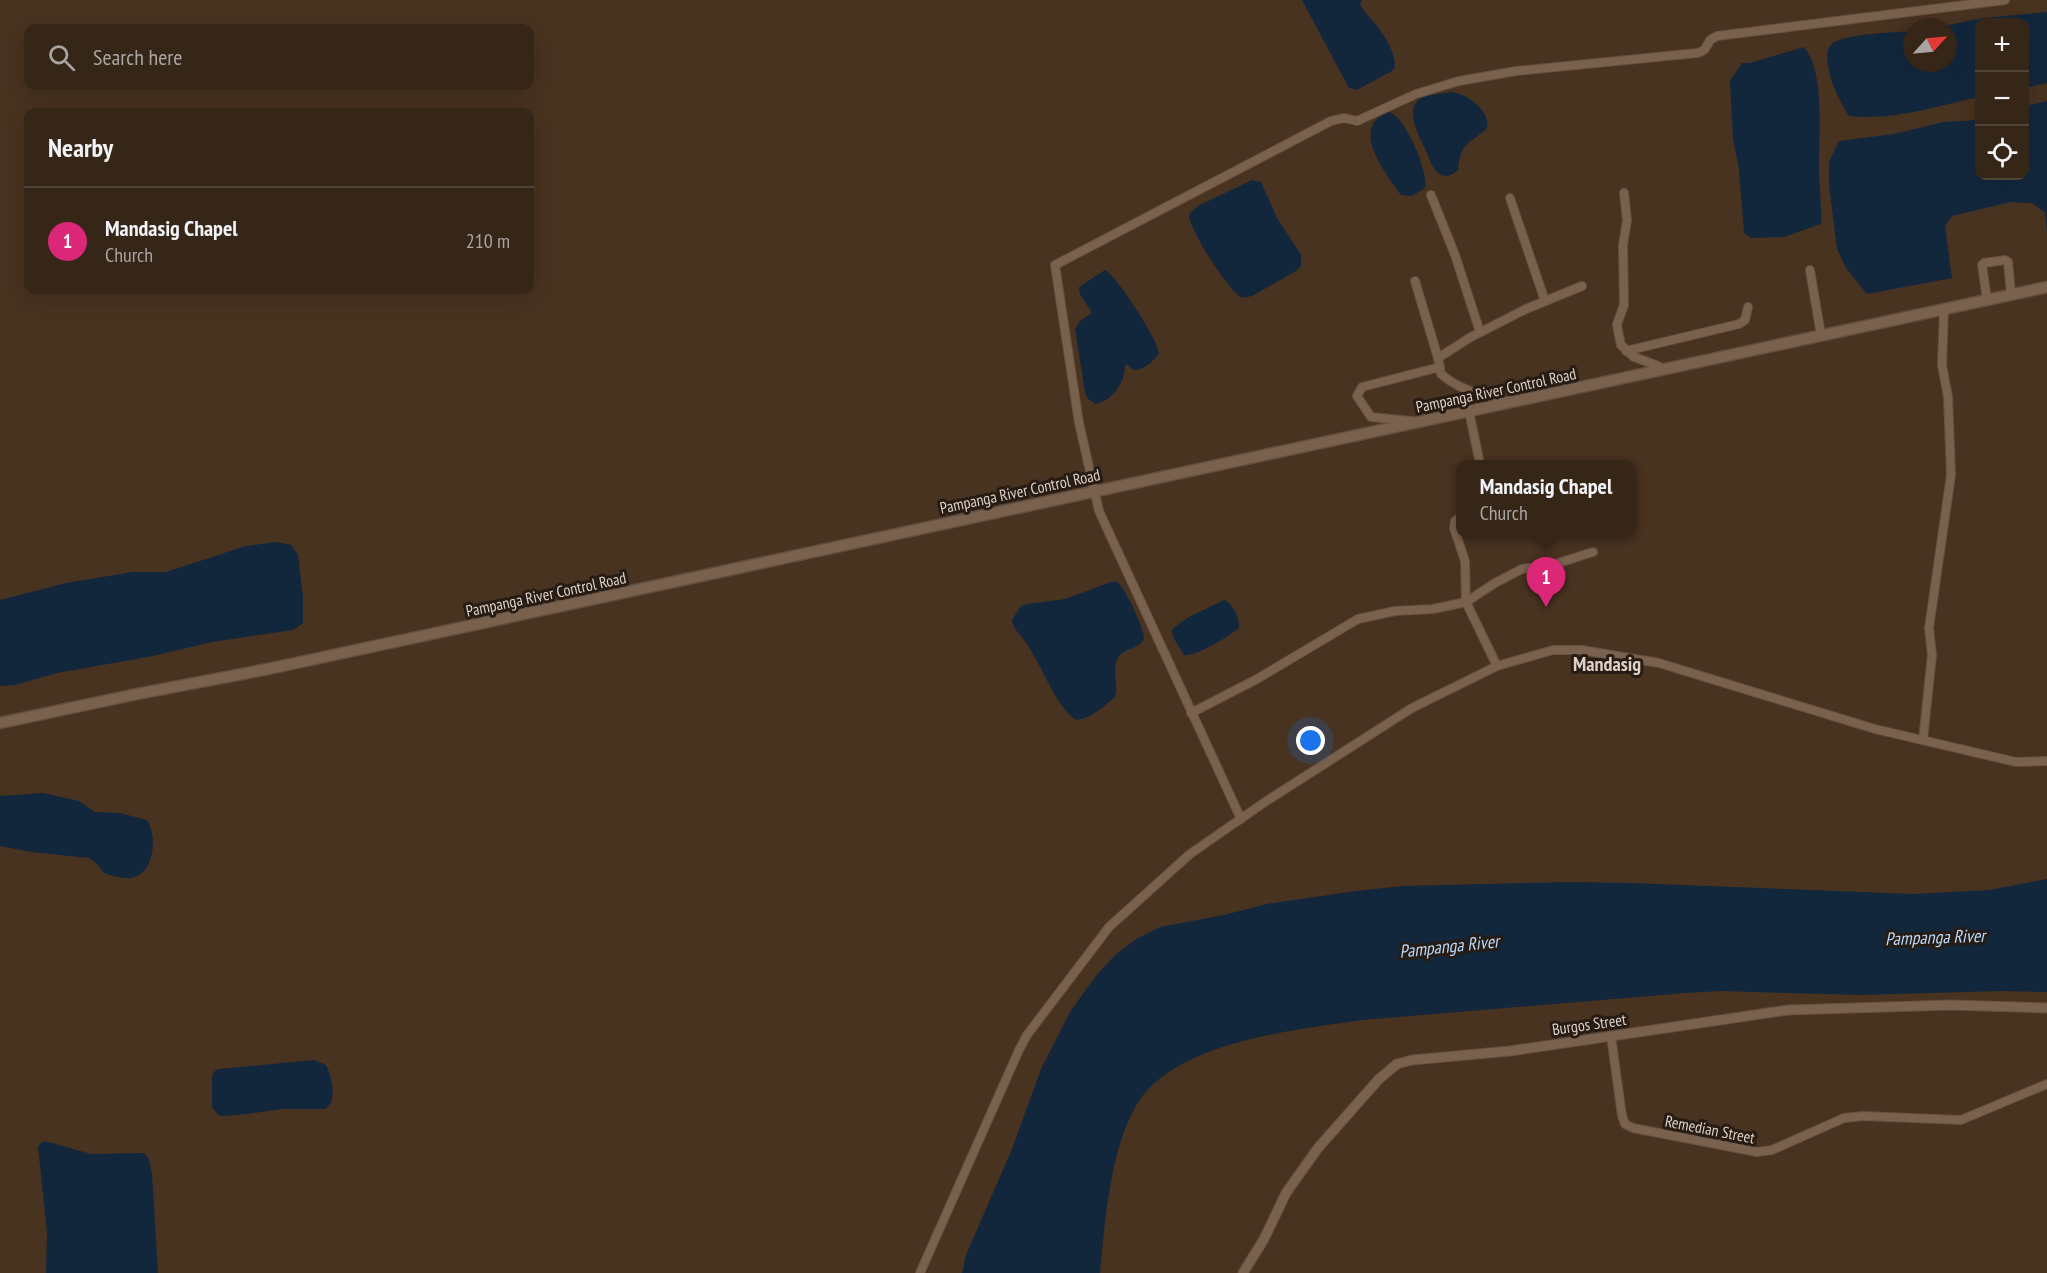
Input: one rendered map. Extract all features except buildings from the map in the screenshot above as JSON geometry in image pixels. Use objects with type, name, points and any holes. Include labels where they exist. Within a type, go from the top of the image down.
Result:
[{"type":"main road","name":"Pampanga River Control Road","points":[[0,723],[268,669],[2047,286]]},
{"type":"street","points":[[1241,819],[1105,527],[1079,423],[1055,265],[1331,121],[1344,118],[1357,121],[1416,94],[1447,84],[1516,71],[1697,53],[1706,49],[1710,40],[1717,36],[2005,0]]},
{"type":"street","points":[[1624,193],[1627,220],[1623,245],[1624,305],[1617,324],[1621,345],[1638,360],[1664,369]]},
{"type":"street","points":[[1431,195],[1455,255],[1480,332]]},
{"type":"street","points":[[1510,198],[1545,301]]},
{"type":"street","points":[[1987,299],[1982,265],[1984,263],[2005,260],[2008,262],[2011,294]]},
{"type":"street","points":[[1809,270],[1821,335]]},
{"type":"street","points":[[1415,281],[1441,374],[1457,386],[1479,395],[1510,402]]},
{"type":"street","points":[[1438,358],[1480,332],[1582,286]]},
{"type":"street","points":[[1626,351],[1739,324],[1745,320],[1748,307]]},
{"type":"street","points":[[1923,740],[1932,655],[1929,628],[1951,475],[1947,397],[1942,365],[1944,309]]},
{"type":"street","points":[[1419,421],[1371,417],[1357,396],[1359,390],[1362,387],[1440,368]]},
{"type":"street","points":[[1469,411],[1479,460]]},
{"type":"street","points":[[1456,520],[1454,528],[1456,534]]},
{"type":"street","points":[[1457,538],[1465,561],[1466,602],[1497,666]]},
{"type":"street","points":[[1191,713],[1257,679],[1358,619],[1395,611],[1433,609],[1466,602],[1522,569],[1552,565],[1593,552]]},
{"type":"street","points":[[920,1273],[1027,1035],[1109,927],[1190,854],[1241,819],[1412,708],[1497,666],[1552,650],[1582,650],[1659,663],[1875,729],[2016,762],[2047,761]]},
{"type":"street","name":"Burgos Street","points":[[1243,1273],[1264,1239],[1286,1193],[1318,1148],[1379,1079],[1397,1064],[1412,1060],[1485,1054],[1788,1010],[1951,1005],[2047,1008]]},
{"type":"street","name":"Remedian Street","points":[[1611,1036],[1625,1124],[1633,1128],[1757,1152],[1772,1150],[1844,1118],[1863,1116],[1961,1120],[2047,1084]]},
{"type":"water","points":[[1302,0],[1362,0],[1360,4],[1362,9],[1380,30],[1391,48],[1395,61],[1392,71],[1357,90],[1349,88]]},
{"type":"water","points":[[2047,12],[2047,83],[2029,87],[2029,18],[1983,18]]},
{"type":"water","points":[[1975,20],[1975,98],[1899,115],[1849,116],[1838,97],[1831,78],[1827,59],[1830,46],[1844,38],[1903,32],[1903,72],[1957,72],[1957,23]]},
{"type":"water","points":[[1804,47],[1811,59],[1818,88],[1821,224],[1784,237],[1751,238],[1744,233],[1739,170],[1733,139],[1730,81],[1742,63],[1750,63]]},
{"type":"water","points":[[1451,92],[1464,96],[1478,105],[1486,117],[1487,124],[1486,130],[1463,150],[1458,170],[1451,175],[1444,176],[1437,173],[1432,165],[1416,129],[1413,110],[1416,102],[1423,97]]},
{"type":"water","points":[[2047,101],[2047,232],[2045,212],[2031,203],[2011,202],[1952,216],[1945,226],[1952,278],[1867,294],[1846,268],[1837,249],[1829,185],[1829,162],[1839,141],[1894,134],[1943,122],[1975,120],[1975,180],[2029,180],[2029,105]]},
{"type":"water","points":[[1389,112],[1402,123],[1420,158],[1425,188],[1412,196],[1401,195],[1374,151],[1371,128],[1377,119]]},
{"type":"water","points":[[1252,180],[1261,182],[1277,218],[1301,255],[1301,266],[1252,296],[1242,298],[1228,284],[1211,259],[1196,234],[1189,215],[1200,205]]},
{"type":"water","points":[[1105,270],[1136,309],[1152,335],[1159,353],[1141,369],[1133,370],[1127,364],[1117,390],[1108,399],[1096,404],[1088,399],[1085,392],[1075,329],[1080,321],[1092,313],[1080,294],[1079,287]]},
{"type":"water","points":[[276,542],[291,545],[298,555],[303,597],[303,623],[293,630],[212,642],[153,656],[57,673],[15,685],[0,686],[0,600],[66,583],[133,572],[166,572],[246,546]]},
{"type":"water","points":[[1111,582],[1117,582],[1125,591],[1138,617],[1144,638],[1139,645],[1124,652],[1118,658],[1115,667],[1115,697],[1092,715],[1076,720],[1057,699],[1012,620],[1021,606],[1065,599]]},
{"type":"water","points":[[1224,600],[1235,611],[1239,628],[1196,653],[1184,655],[1173,637],[1172,629],[1187,618]]},
{"type":"water","points":[[43,793],[79,801],[95,812],[120,813],[147,820],[153,842],[148,866],[137,876],[120,878],[104,873],[89,858],[31,852],[0,846],[0,796]]},
{"type":"water","name":"Pampanga River","points":[[2047,879],[2047,992],[1861,995],[1721,991],[1685,993],[1362,1020],[1272,1034],[1208,1052],[1179,1066],[1155,1083],[1137,1104],[1128,1122],[1110,1186],[1100,1273],[962,1273],[966,1255],[1012,1149],[1041,1069],[1070,1012],[1095,977],[1116,954],[1138,938],[1160,927],[1267,904],[1403,886],[1570,882],[1914,894],[1989,890]]},
{"type":"water","points":[[314,1060],[326,1065],[332,1082],[333,1095],[325,1109],[282,1109],[223,1116],[218,1115],[212,1107],[212,1076],[218,1069]]},
{"type":"water","points":[[45,1141],[91,1154],[143,1153],[148,1157],[152,1173],[158,1273],[46,1273],[47,1232],[38,1147]]},
{"type":"place","name":"Mandasig Chapel","points":[[1546,607]]},
{"type":"district","name":"Mandasig","points":[[1607,664]]}]
